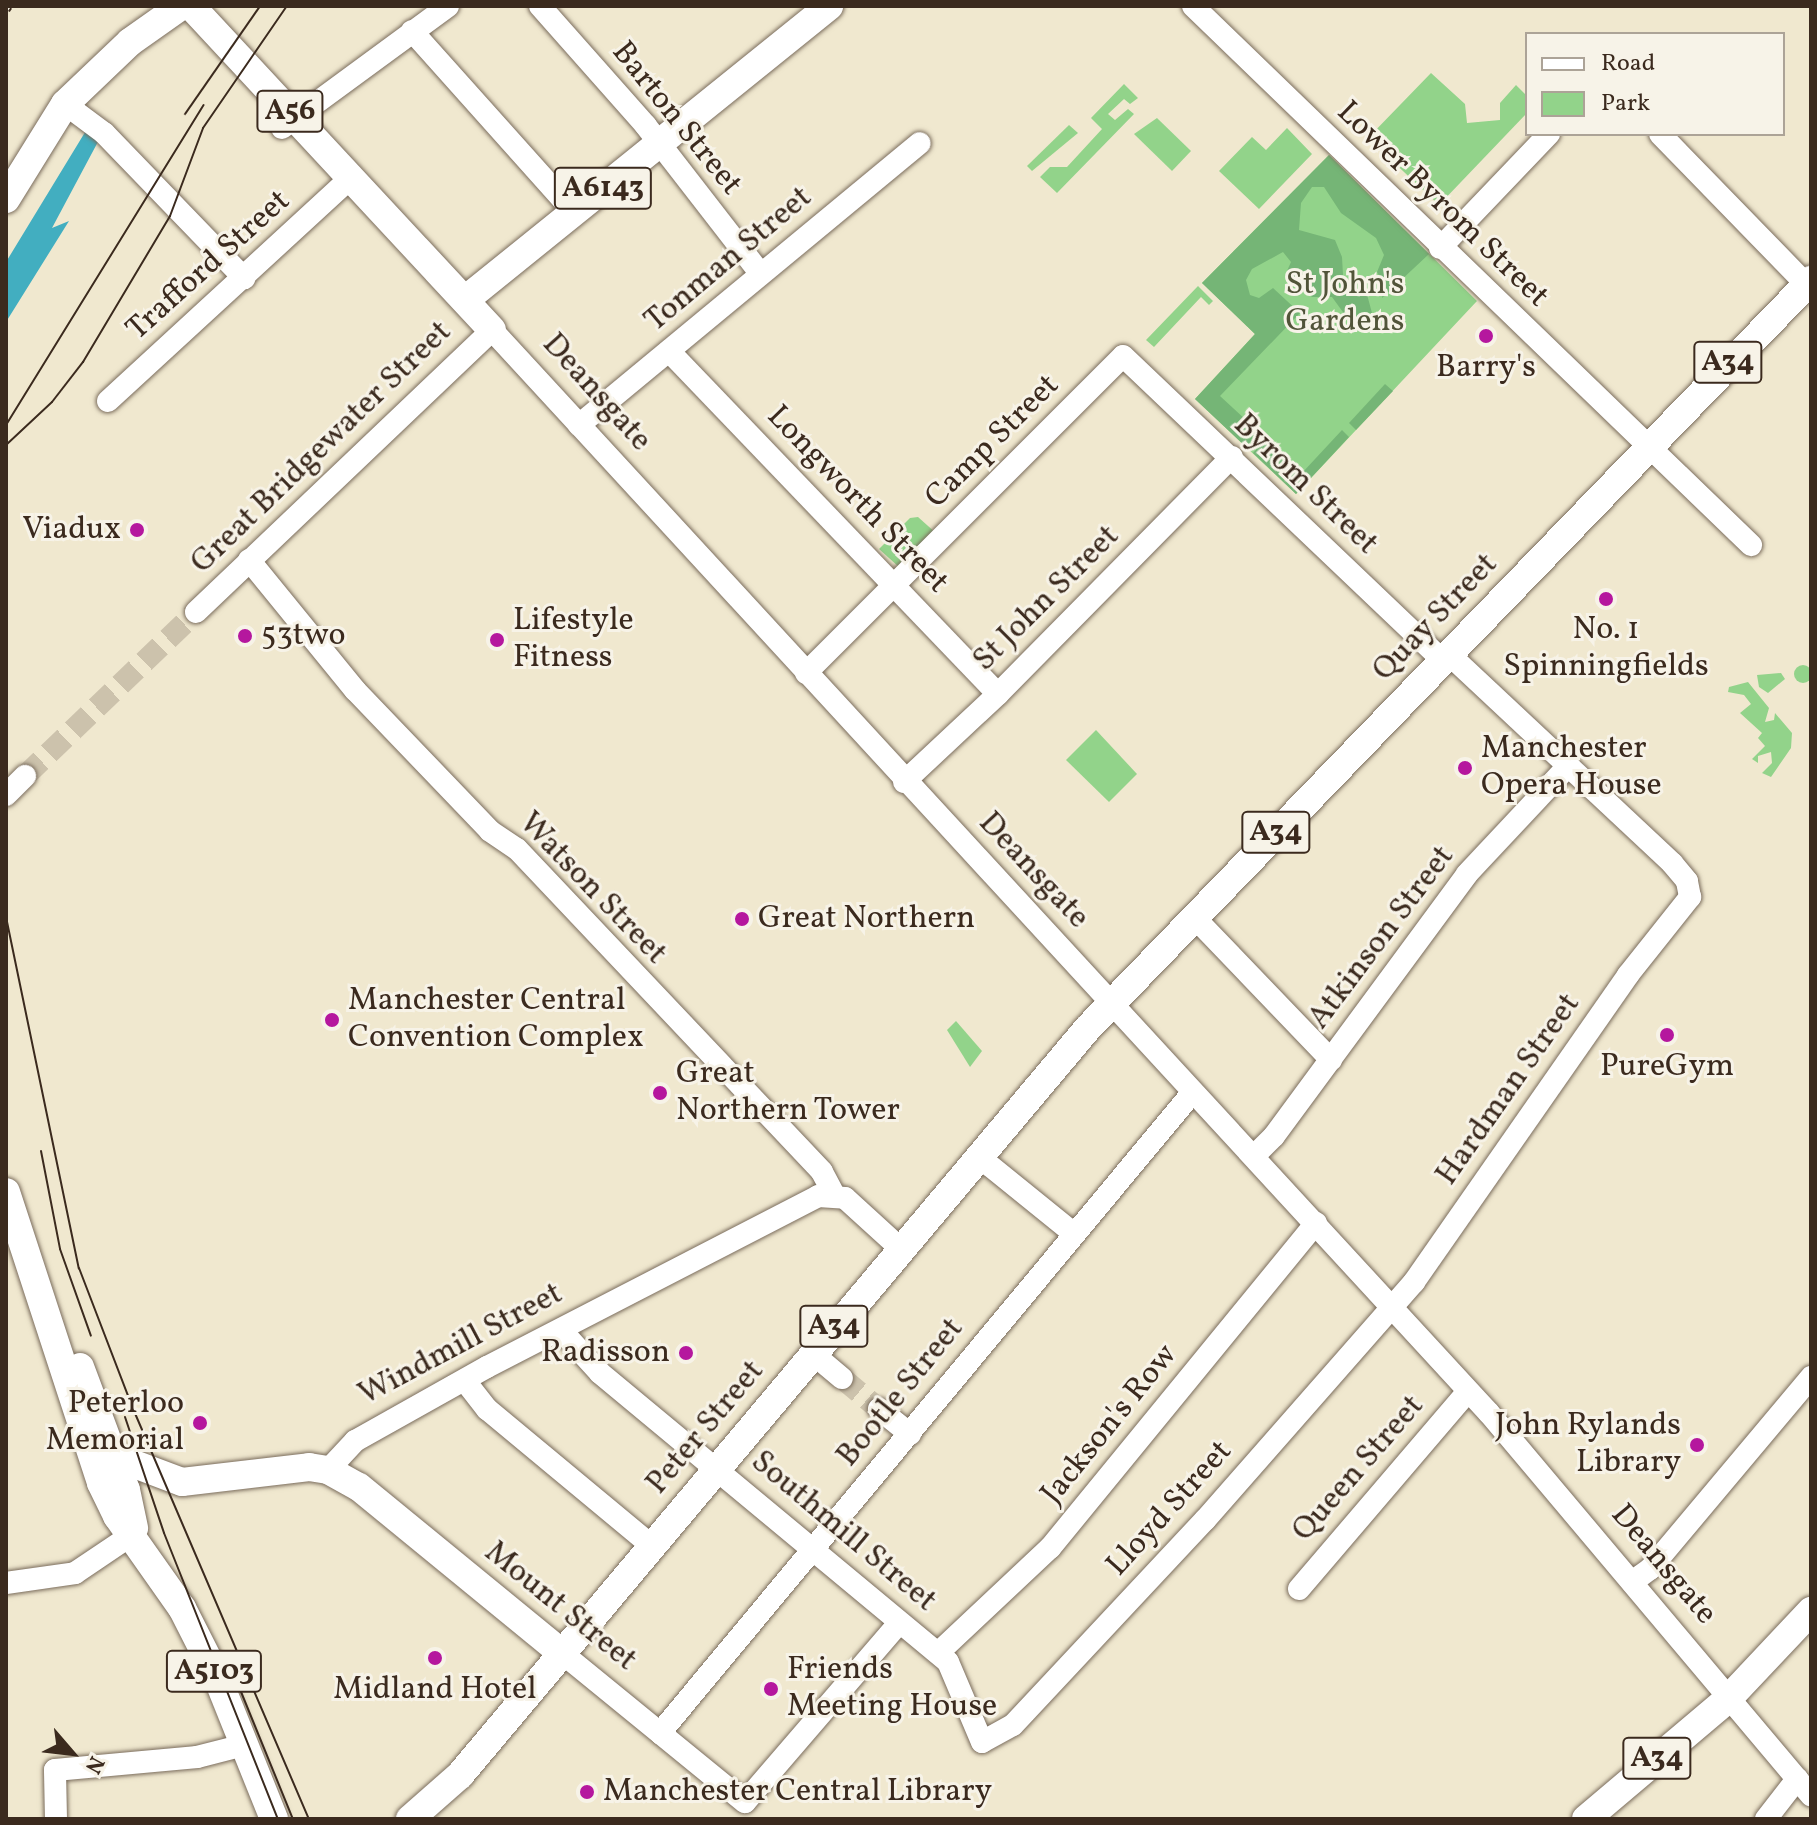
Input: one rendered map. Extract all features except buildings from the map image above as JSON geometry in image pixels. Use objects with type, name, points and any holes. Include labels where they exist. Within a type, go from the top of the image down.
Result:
[{"type":"main road","points":[[6,199],[65,104],[130,42],[181,6]]},
{"type":"main road","name":"Deansgate","points":[[191,6],[289,122],[352,177],[492,330]]},
{"type":"main road","name":"A6143","points":[[465,300],[829,6]]},
{"type":"main road","name":"Quay Street","points":[[1111,1003],[1808,282]]},
{"type":"main road","name":"Peter Street","points":[[410,1819],[460,1775],[900,1248],[1111,1003]]},
{"type":"main road","name":"A5103","points":[[6,1192],[54,1328],[56,1349],[101,1483],[130,1536],[182,1608],[274,1819]]},
{"type":"main road","name":"A5103","points":[[54,1328],[70,1344],[113,1456],[133,1516],[130,1536]]},
{"type":"main road","points":[[113,1456],[125,1465],[182,1482],[309,1467],[328,1470]]},
{"type":"main road","name":"Mount Street","points":[[328,1470],[359,1487],[562,1653]]},
{"type":"main road","name":"A34","points":[[1586,1819],[1729,1698],[1811,1611]]},
{"type":"street","points":[[289,122],[448,6]]},
{"type":"street","name":"Barton Street","points":[[540,6],[659,144],[761,274]]},
{"type":"street","name":"Lower Byrom Street","points":[[1193,6],[1440,248],[1751,545]]},
{"type":"street","points":[[412,31],[574,212]]},
{"type":"street","points":[[65,104],[104,133],[244,278]]},
{"type":"street","points":[[1440,248],[1547,136]]},
{"type":"street","points":[[1662,136],[1808,282]]},
{"type":"street","name":"Tonman Street","points":[[579,425],[920,143]]},
{"type":"street","name":"Trafford Street","points":[[108,401],[352,177]]},
{"type":"street","name":"Deansgate","points":[[492,330],[904,782],[1254,1156],[1468,1391],[1804,1787]]},
{"type":"street","name":"Great Bridgewater Street","points":[[196,612],[492,330]]},
{"type":"street","name":"Longworth Street","points":[[669,351],[998,694]]},
{"type":"street","name":"Camp Street","points":[[806,673],[897,587],[1123,356]]},
{"type":"street","name":"Byrom Street","points":[[1123,356],[1445,657],[1569,765],[1687,881],[1690,897],[1681,912]]},
{"type":"street","name":"St John Street","points":[[904,782],[998,694],[1232,457]]},
{"type":"street","name":"Watson Street","points":[[249,560],[355,690],[490,831],[517,849],[627,971],[822,1172],[833,1193],[845,1198],[900,1248]]},
{"type":"street","name":"Atkinson Street","points":[[1254,1156],[1331,1060],[1467,874],[1569,765]]},
{"type":"street","points":[[6,795],[25,776]]},
{"type":"street","name":"Hardman Street","points":[[1392,1307],[1628,975],[1681,912]]},
{"type":"street","points":[[1194,917],[1331,1060]]},
{"type":"street","name":"Bootle Street","points":[[660,1733],[1192,1093]]},
{"type":"street","points":[[978,1156],[1073,1233]]},
{"type":"street","name":"Windmill Street","points":[[328,1470],[355,1441],[805,1202],[833,1193]]},
{"type":"street","name":"Jackson's Row","points":[[938,1653],[1070,1525],[1316,1223]]},
{"type":"street","name":"Lloyd Street","points":[[982,1742],[1013,1725],[1205,1520],[1392,1307]]},
{"type":"street","name":"Southmill Street","points":[[561,1330],[600,1373],[938,1653],[955,1671],[982,1742]]},
{"type":"street","points":[[812,1353],[842,1378]]},
{"type":"street","points":[[1632,1582],[1650,1569],[1811,1377]]},
{"type":"street","points":[[465,1381],[487,1409],[652,1546]]},
{"type":"street","name":"Queen Street","points":[[1299,1589],[1468,1391]]},
{"type":"street","points":[[879,1409],[910,1434]]},
{"type":"street","points":[[6,1583],[75,1573],[130,1536]]},
{"type":"street","name":"Mount Street","points":[[562,1653],[745,1802],[899,1623]]},
{"type":"street","points":[[56,1819],[55,1770],[197,1757],[244,1745]]},
{"type":"street","points":[[1766,1819],[1804,1787]]},
{"type":"green space","points":[[1431,73],[1465,104],[1467,123],[1500,120],[1500,103],[1516,85],[1525,94],[1525,115],[1439,205],[1368,138]]},
{"type":"green space","points":[[1124,84],[1138,98],[1130,104],[1124,99],[1108,114],[1115,120],[1128,109],[1134,114],[1057,193],[1040,177],[1050,167],[1067,167],[1102,129],[1091,118]]},
{"type":"green space","points":[[1157,118],[1191,151],[1172,171],[1134,134]]},
{"type":"green space","points":[[1069,125],[1078,133],[1032,171],[1027,166]]},
{"type":"green space","points":[[1287,128],[1312,154],[1259,209],[1219,171],[1252,137],[1266,150]]},
{"type":"green space","name":"St John's Gardens","points":[[1329,155],[1477,301],[1296,494],[1195,399],[1255,334],[1202,283]]},
{"type":"green space","points":[[1329,155],[1429,254],[1382,298],[1384,285],[1377,272],[1384,255],[1376,238],[1341,213],[1324,187],[1312,187],[1301,203],[1299,230],[1335,240],[1342,257],[1344,293],[1365,287],[1372,313],[1359,316],[1353,326],[1332,297],[1312,297],[1287,271],[1291,262],[1283,252],[1252,269],[1246,280],[1250,295],[1259,298],[1273,288],[1300,313],[1220,396],[1259,432],[1246,447],[1195,399],[1255,334],[1202,283]]},
{"type":"green space","points":[[1198,286],[1213,301],[1209,305],[1201,297],[1154,347],[1146,340]]},
{"type":"green space","points":[[1385,384],[1393,391],[1356,430],[1349,423]]},
{"type":"green space","points":[[1342,430],[1349,437],[1296,494],[1253,453],[1266,439],[1302,473]]},
{"type":"green space","points":[[918,517],[937,534],[900,568],[879,549],[910,518]]},
{"type":"green space","points":[[1799,665],[1807,665],[1812,674],[1810,681],[1799,683],[1794,678],[1794,670]]},
{"type":"green space","points":[[1781,673],[1785,679],[1768,693],[1759,687],[1757,675]]},
{"type":"green space","points":[[1748,682],[1769,708],[1765,722],[1774,720],[1775,713],[1792,733],[1791,748],[1771,777],[1762,773],[1772,763],[1771,752],[1758,756],[1758,763],[1752,759],[1765,746],[1758,738],[1762,733],[1740,713],[1751,704],[1744,695],[1728,692],[1729,687]]},
{"type":"green space","points":[[1096,730],[1137,774],[1109,802],[1066,760]]},
{"type":"green space","points":[[956,1021],[982,1051],[970,1067],[947,1030]]},
{"type":"water","points":[[87,129],[100,138],[52,228],[69,221],[6,322],[6,262]]},
{"type":"tunnel","points":[[25,776],[196,612]]},
{"type":"tunnel","points":[[842,1378],[879,1409]]},
{"type":"tram line","points":[[185,114],[260,6]]},
{"type":"tram line","points":[[6,445],[52,402],[83,362],[170,216],[203,128],[287,6]]},
{"type":"tram line","points":[[6,425],[204,105]]},
{"type":"tram line","points":[[6,917],[79,1268],[134,1411],[309,1819]]},
{"type":"tram line","points":[[41,1151],[60,1249],[91,1336]]},
{"type":"tram line","points":[[125,1417],[164,1533],[278,1819]]},
{"type":"tram line","points":[[237,1682],[293,1819]]},
{"type":"place","name":"Barry's","points":[[1486,336]]},
{"type":"place","name":"Viadux","points":[[137,530]]},
{"type":"place","name":"No. 1 Spinningfields","points":[[1606,599]]},
{"type":"place","name":"53two","points":[[245,636]]},
{"type":"place","name":"Lifestyle Fitness","points":[[497,640]]},
{"type":"place","name":"Manchester Opera House","points":[[1465,768]]},
{"type":"place","name":"Great Northern","points":[[742,919]]},
{"type":"place","name":"Manchester Central Convention Complex","points":[[332,1020]]},
{"type":"place","name":"PureGym","points":[[1667,1035]]},
{"type":"place","name":"Great Northern Tower","points":[[660,1093]]},
{"type":"place","name":"Radisson","points":[[686,1353]]},
{"type":"place","name":"Peterloo Memorial","points":[[200,1423]]},
{"type":"place","name":"John Rylands Library","points":[[1697,1445]]},
{"type":"place","name":"Midland Hotel","points":[[435,1658]]},
{"type":"place","name":"Friends Meeting House","points":[[771,1689]]},
{"type":"place","name":"Manchester Central Library","points":[[587,1792]]}]
